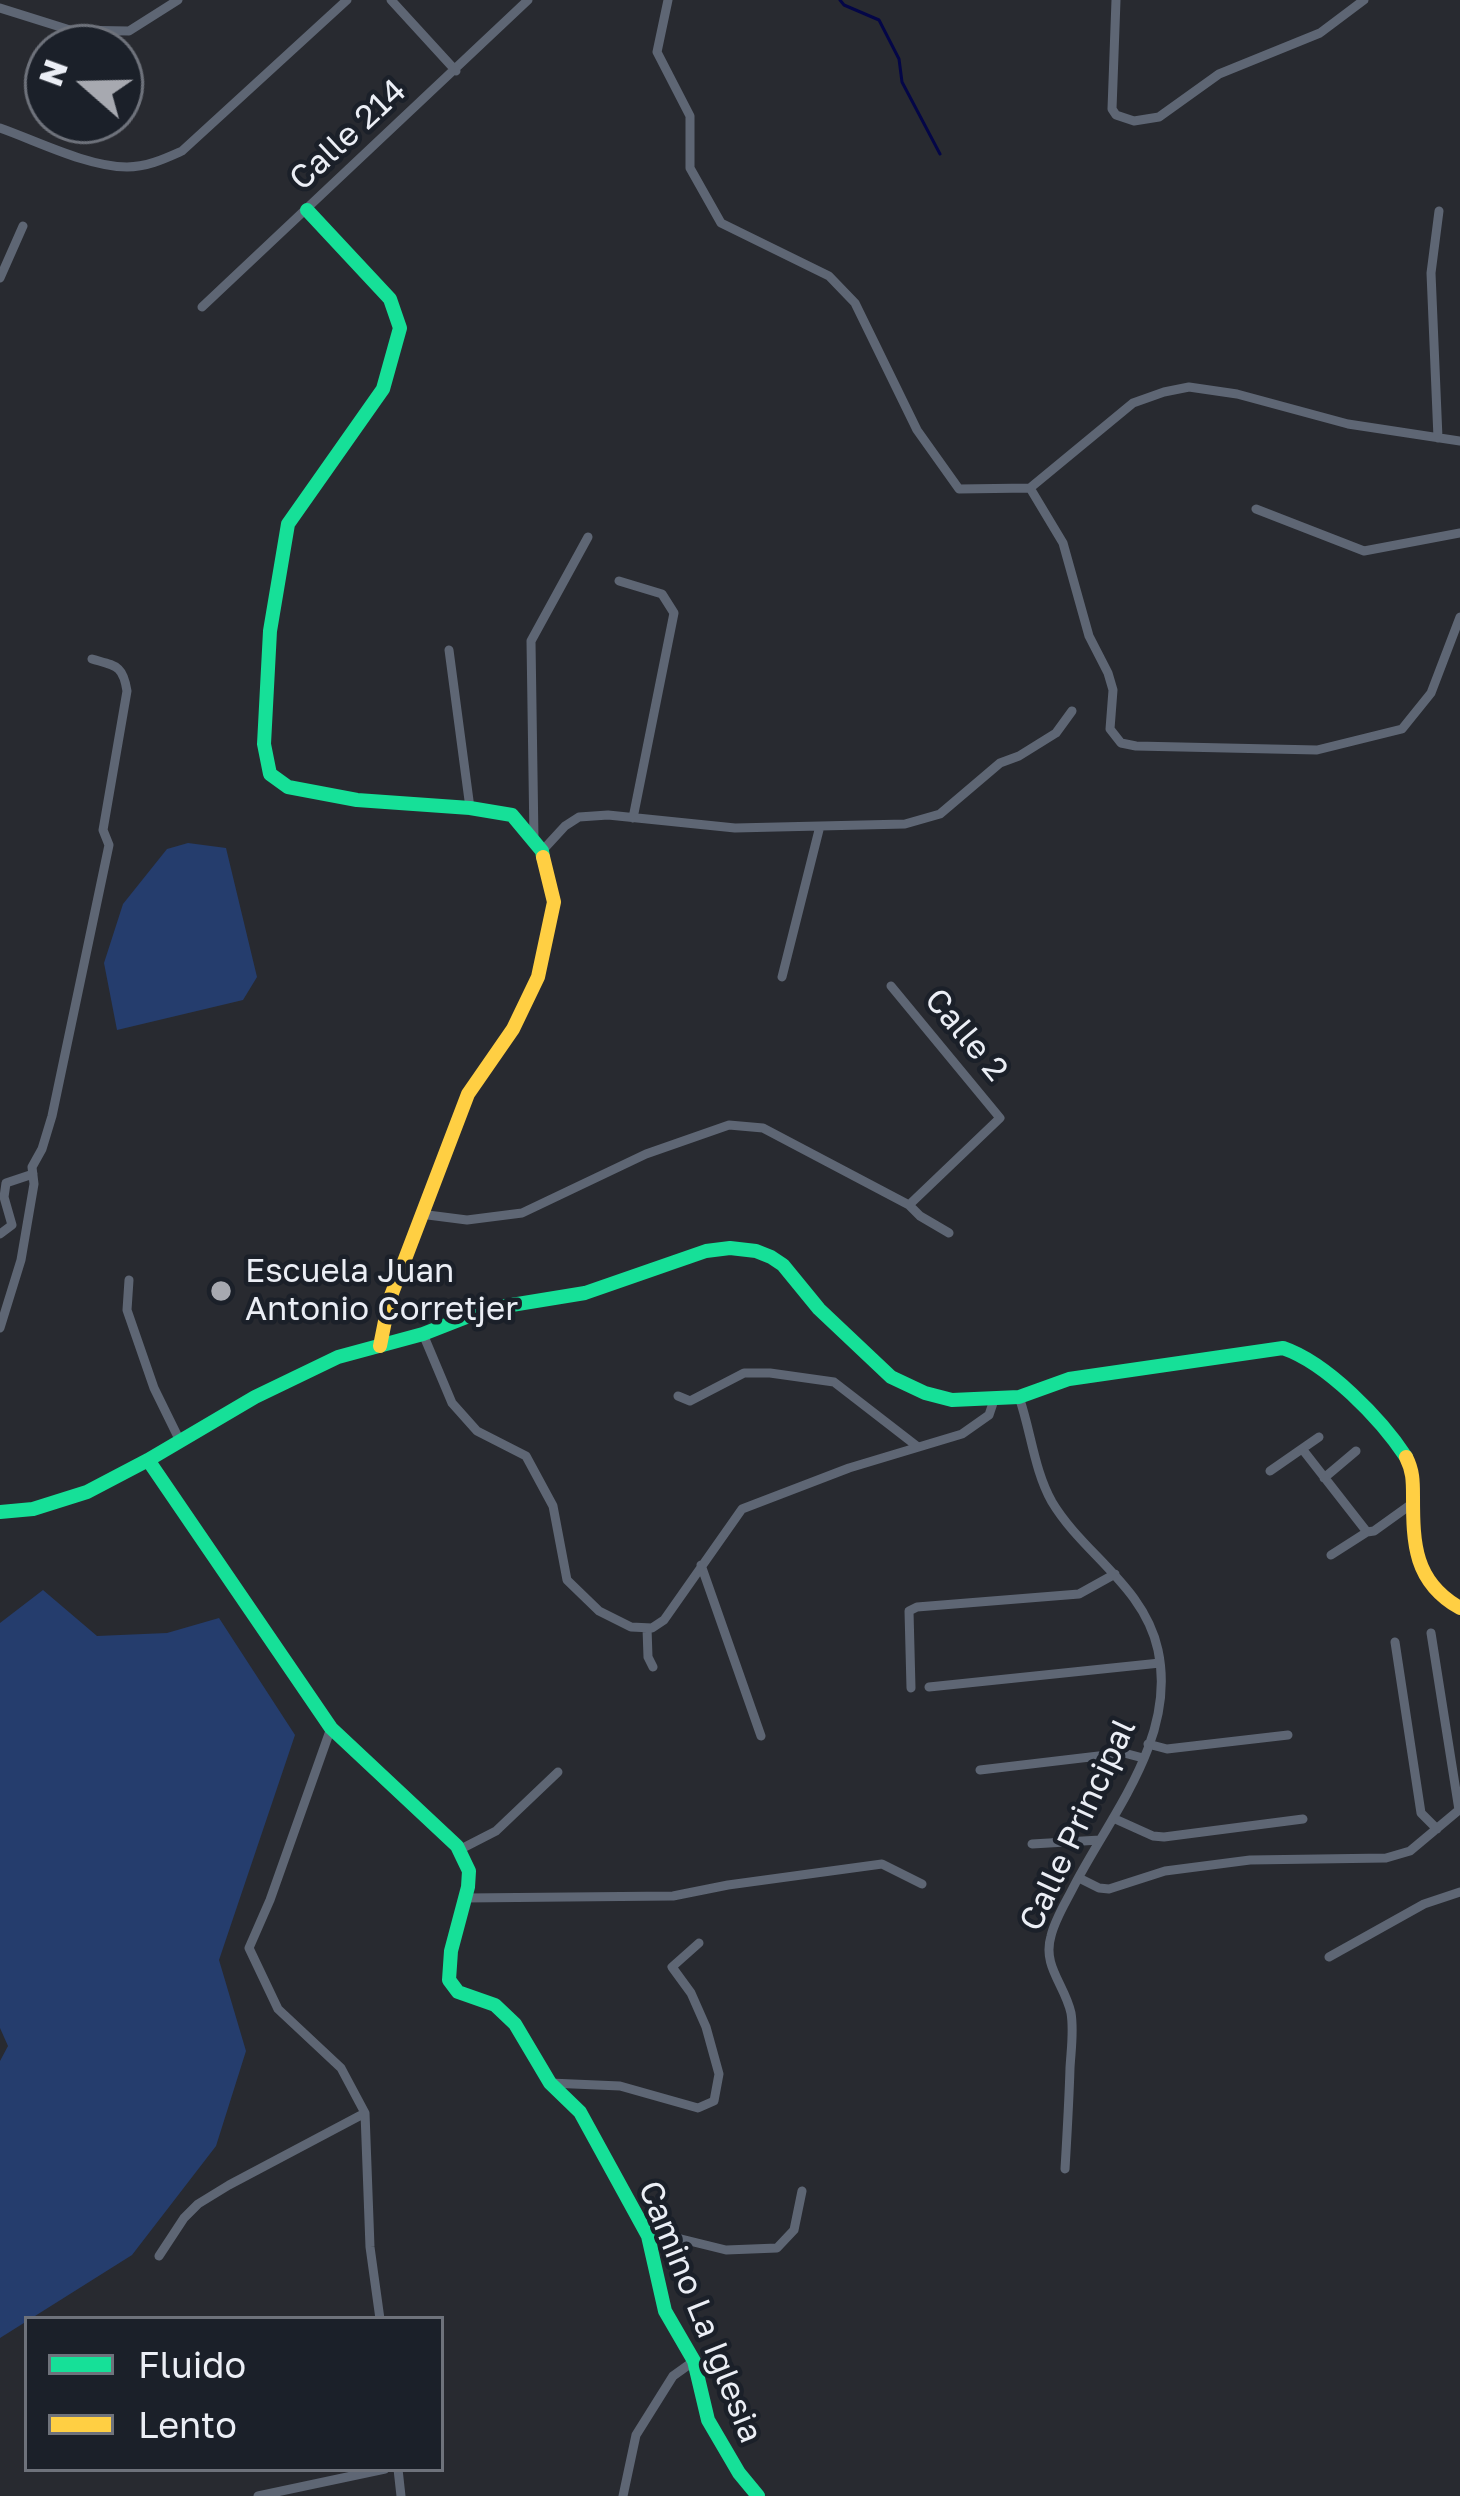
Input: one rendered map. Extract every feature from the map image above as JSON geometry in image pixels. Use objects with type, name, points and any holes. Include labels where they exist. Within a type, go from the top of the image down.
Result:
[{"type":"street","points":[[0,8],[70,30],[129,31],[178,0]]},
{"type":"street","points":[[0,128],[94,161],[125,167],[154,164],[182,152],[347,0]]},
{"type":"street","points":[[391,0],[455,71]]},
{"type":"street","name":"Calle 214","points":[[202,307],[528,0]]},
{"type":"street","points":[[668,0],[657,52],[690,116],[690,168],[722,224],[829,276],[855,303],[917,430],[959,489],[1030,488],[1133,403],[1190,387],[1237,394],[1348,424],[1460,441]]},
{"type":"street","points":[[1115,0],[1112,110],[1134,122],[1159,117],[1219,74],[1320,33],[1364,0]]},
{"type":"street","points":[[307,209],[390,299],[400,328],[383,389],[288,524],[270,631],[264,744],[270,774],[288,787],[358,800],[512,815],[538,845]]},
{"type":"street","points":[[1438,438],[1431,273],[1439,211]]},
{"type":"street","points":[[0,278],[22,226]]},
{"type":"street","points":[[1030,488],[1063,543],[1089,636],[1113,690],[1110,729],[1121,743],[1317,750],[1402,729],[1431,693],[1460,617]]},
{"type":"street","points":[[1256,509],[1364,551],[1460,533]]},
{"type":"street","points":[[380,1346],[389,1300],[468,1094],[513,1029],[538,977],[554,902],[538,845],[531,641],[588,537]]},
{"type":"street","points":[[619,580],[662,594],[674,613],[633,818]]},
{"type":"street","points":[[448,650],[470,808]]},
{"type":"street","points":[[0,1328],[21,1261],[34,1184],[32,1167],[43,1150],[52,1116],[109,845],[103,830],[127,691],[124,674],[116,666],[92,659]]},
{"type":"street","points":[[538,845],[579,817],[608,815],[735,828],[905,824],[940,814],[1000,763],[1056,733],[1072,711]]},
{"type":"street","points":[[782,977],[820,826]]},
{"type":"street","name":"Calle 2","points":[[891,986],[1000,1118],[908,1205]]},
{"type":"street","points":[[420,1214],[467,1220],[522,1213],[646,1154],[729,1125],[763,1128],[908,1205],[949,1233]]},
{"type":"street","points":[[0,1234],[12,1225],[4,1197],[6,1183],[33,1174]]},
{"type":"street","points":[[0,1513],[33,1509],[87,1492],[255,1397],[338,1357],[423,1334],[487,1309],[585,1293],[683,1257],[730,1248],[756,1251],[783,1265],[819,1309],[891,1377],[952,1400],[1019,1397],[1069,1379],[1282,1348],[1310,1361],[1402,1448],[1412,1470],[1417,1557],[1425,1580],[1439,1599],[1460,1608]]},
{"type":"street","points":[[128,1280],[127,1310],[154,1388],[180,1442]]},
{"type":"street","points":[[423,1334],[452,1403],[477,1431],[526,1456],[553,1506],[568,1580],[599,1611],[631,1627],[646,1628],[664,1620],[742,1509],[849,1468],[962,1434],[989,1415],[994,1400]]},
{"type":"street","points":[[678,1396],[690,1401],[744,1373],[834,1382],[919,1448]]},
{"type":"street","name":"Calle Principal","points":[[1019,1397],[1048,1496],[1135,1598],[1156,1642],[1163,1689],[1134,1783],[1050,1936],[1048,1958],[1072,2019],[1065,2169]]},
{"type":"street","points":[[1270,1471],[1318,1437]]},
{"type":"street","points":[[1303,1450],[1367,1532]]},
{"type":"street","points":[[1324,1478],[1356,1450]]},
{"type":"street","points":[[148,1460],[331,1728],[459,1850],[496,1831],[558,1772]]},
{"type":"street","points":[[1331,1555],[1413,1503]]},
{"type":"street","points":[[700,1565],[761,1736]]},
{"type":"street","points":[[911,1688],[909,1611],[916,1607],[1079,1594],[1115,1574]]},
{"type":"street","points":[[646,1628],[653,1667]]},
{"type":"street","points":[[1079,1878],[1109,1888],[1165,1871],[1250,1860],[1387,1858],[1410,1851],[1459,1810],[1431,1634]]},
{"type":"street","points":[[1395,1642],[1420,1813],[1437,1829]]},
{"type":"street","points":[[928,1687],[1160,1663]]},
{"type":"street","points":[[331,1728],[249,1948],[278,2009],[341,2068],[365,2113],[370,2247],[380,2316]]},
{"type":"street","points":[[1148,1744],[1167,1749],[1288,1735]]},
{"type":"street","points":[[980,1770],[1124,1753],[1143,1758]]},
{"type":"street","points":[[1113,1818],[1164,1837],[1303,1819]]},
{"type":"street","points":[[1031,1844],[1100,1840]]},
{"type":"street","name":"Camino La Iglesia","points":[[459,1850],[469,1871],[449,1980],[458,1992],[495,2006],[515,2024],[550,2083],[580,2112],[648,2236],[665,2311],[694,2361],[708,2420],[758,2496]]},
{"type":"street","points":[[465,1898],[673,1895],[882,1864],[922,1884]]},
{"type":"street","points":[[1329,1957],[1424,1904],[1460,1892]]},
{"type":"street","points":[[550,2083],[620,2086],[698,2108],[714,2101],[719,2074],[706,2027],[692,1993],[672,1967],[699,1943]]},
{"type":"street","points":[[159,2256],[198,2204],[365,2113]]},
{"type":"street","points":[[648,2236],[661,2234],[726,2250],[777,2248],[794,2230],[802,2191]]},
{"type":"street","points":[[623,2496],[636,2434],[673,2376],[694,2361]]},
{"type":"street","points":[[258,2496],[371,2472]]},
{"type":"shaded area","points":[[188,843],[226,848],[257,977],[243,1000],[117,1030],[104,963],[123,904],[167,849]]},
{"type":"shaded area","points":[[43,1590],[97,1636],[167,1633],[219,1618],[295,1735],[219,1960],[246,2051],[216,2146],[132,2255],[35,2316],[24,2316],[24,2323],[0,2338],[0,2061],[8,2046],[0,2028],[0,1623]]},
{"type":"waterway","points":[[840,0],[879,20],[899,59],[902,82],[940,154]]},
{"type":"traffic: fast","points":[[307,210],[390,299],[400,328],[383,389],[288,524],[270,631],[264,744],[270,774],[288,787],[357,800],[512,815],[543,857]]},
{"type":"traffic: fast","points":[[0,1512],[33,1509],[87,1492],[255,1397],[338,1357],[423,1334],[487,1309],[585,1293],[706,1251],[730,1248],[756,1251],[783,1265],[819,1309],[891,1377],[925,1393],[952,1400],[1019,1397],[1069,1379],[1283,1348],[1317,1366],[1352,1394],[1406,1457]]},
{"type":"traffic: fast","points":[[148,1460],[331,1728],[457,1846],[469,1871],[449,1980],[458,1992],[495,2005],[515,2024],[550,2083],[580,2112],[648,2236],[665,2311],[694,2361],[708,2420],[758,2496]]},
{"type":"traffic: slow","points":[[380,1346],[389,1301],[468,1094],[513,1029],[538,977],[554,902],[543,857]]},
{"type":"traffic: slow","points":[[1406,1457],[1419,1560],[1433,1586],[1460,1608]]},
{"type":"place","name":"Escuela Juan Antonio Corretjer","points":[[221,1291]]}]
